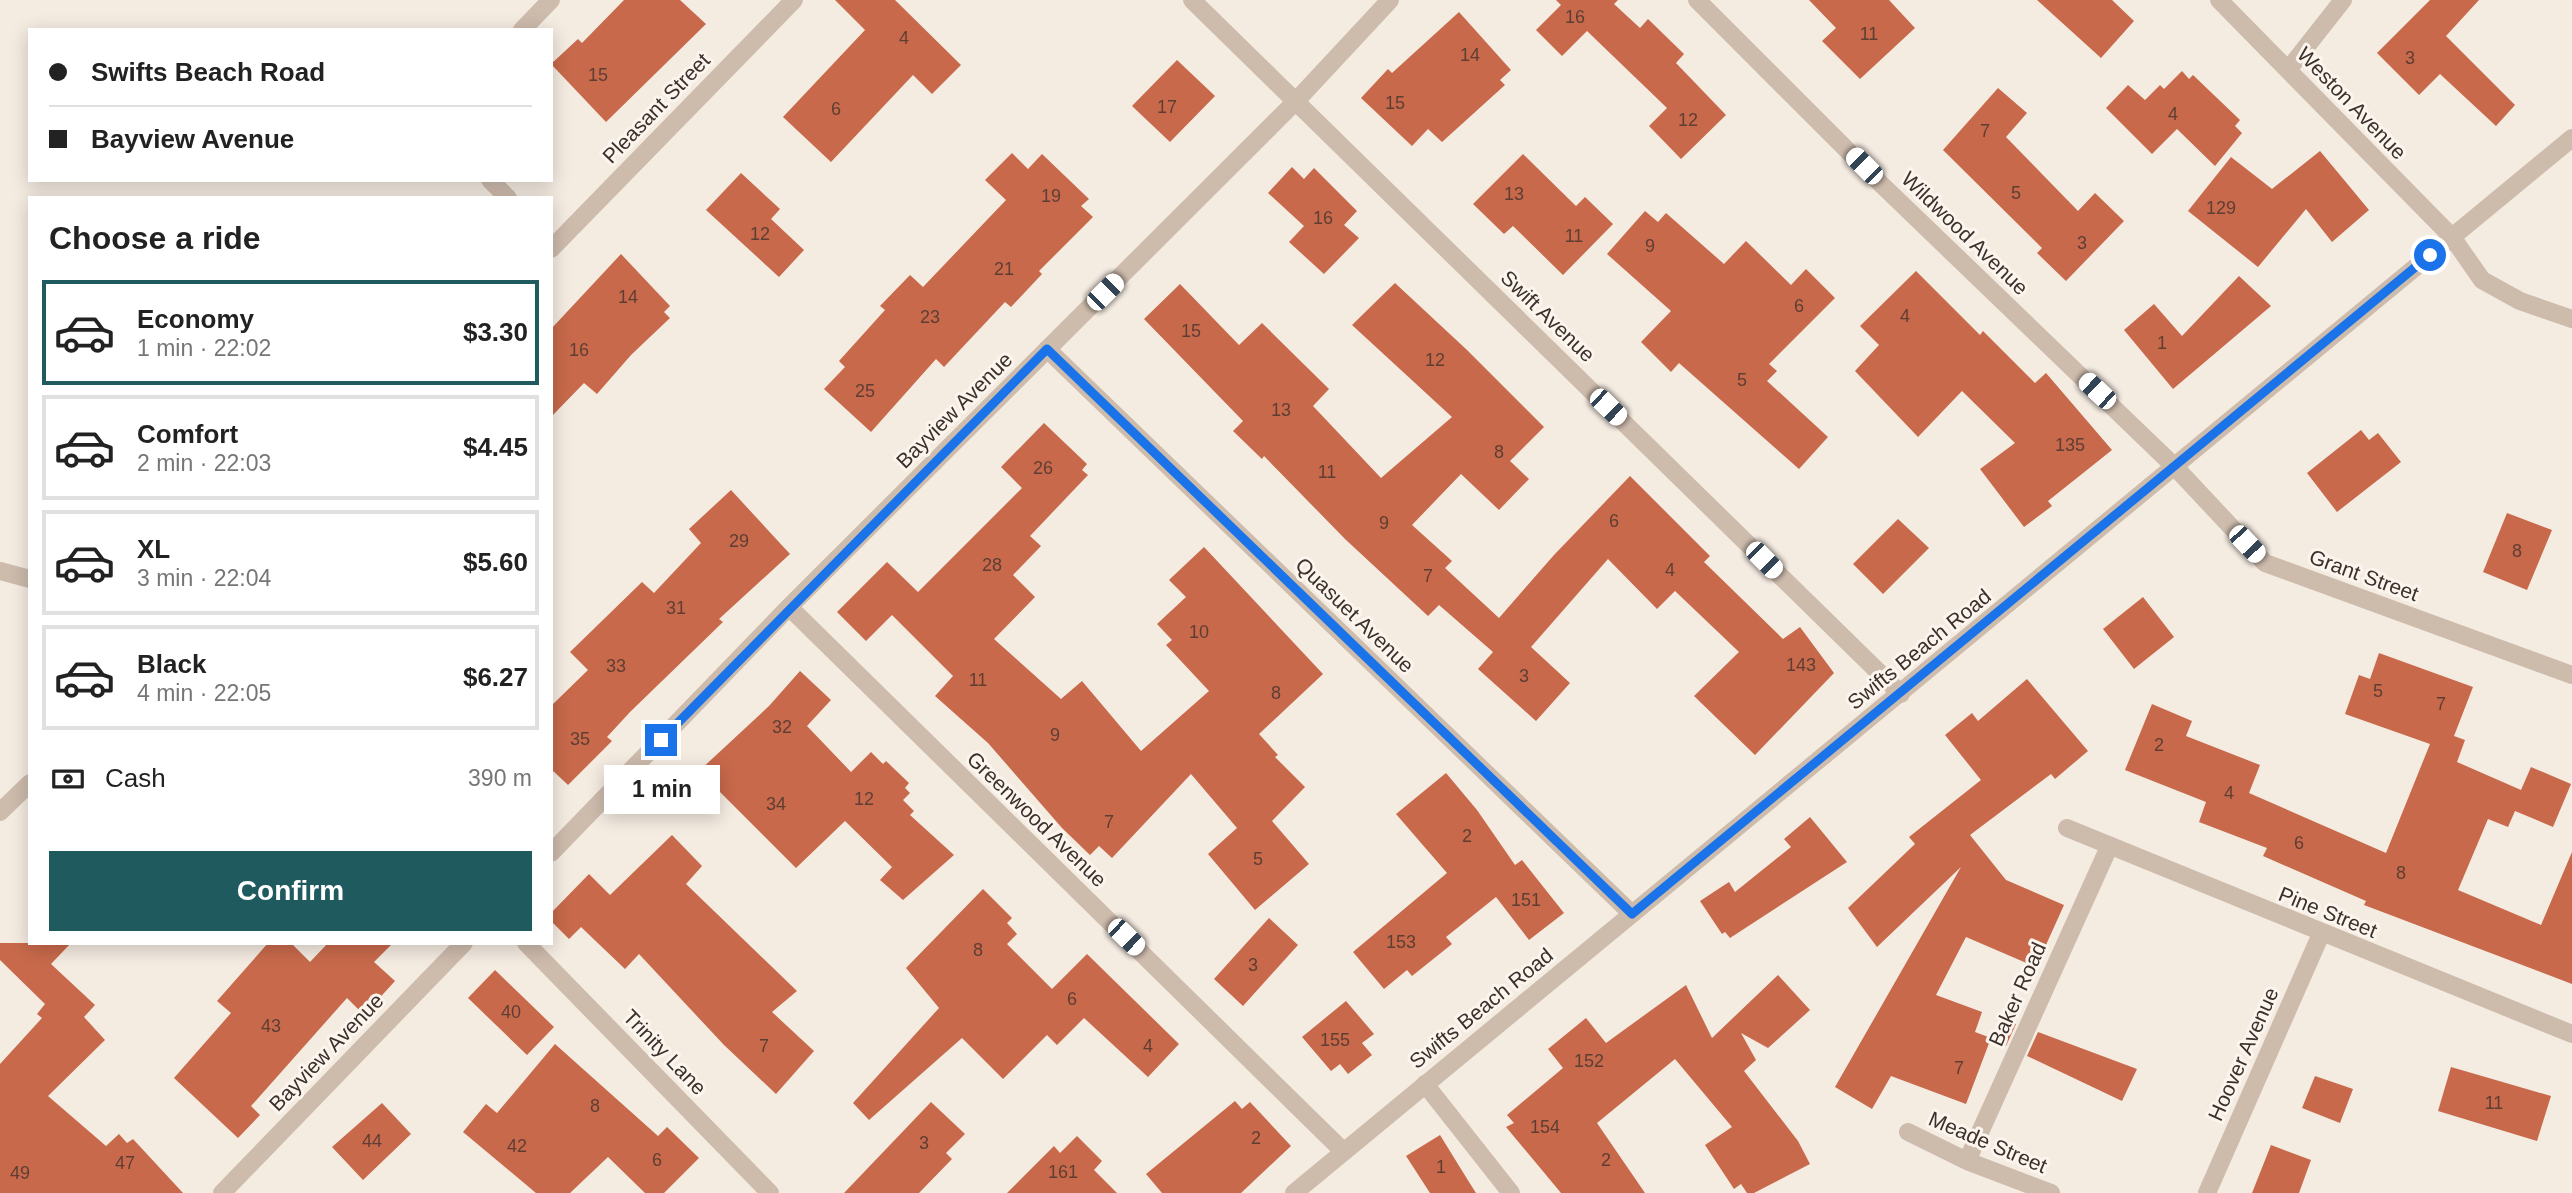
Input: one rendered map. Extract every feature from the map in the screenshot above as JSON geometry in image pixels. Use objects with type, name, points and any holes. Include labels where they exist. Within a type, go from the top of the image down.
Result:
[{"type":"street","points":[[524,28],[551,0]]},
{"type":"street","name":"Pleasant Street","points":[[553,244],[794,0]]},
{"type":"street","name":"Swift Avenue","points":[[1192,0],[1900,694]]},
{"type":"street","name":"Bayview Avenue","points":[[553,851],[789,607],[1296,101],[1390,0]]},
{"type":"street","name":"Wildwood Avenue","points":[[1697,0],[1882,185],[2175,467]]},
{"type":"street","name":"Weston Avenue","points":[[2219,0],[2452,237],[2482,280],[2519,300],[2572,319]]},
{"type":"street","points":[[2288,70],[2343,0]]},
{"type":"street","name":"Swifts Beach Road","points":[[1294,1193],[2572,138]]},
{"type":"street","points":[[493,182],[506,196]]},
{"type":"street","name":"Quasuet Avenue","points":[[1047,349],[1632,914]]},
{"type":"street","name":"Grant Street","points":[[2175,467],[2265,563],[2572,675]]},
{"type":"street","points":[[0,571],[28,578]]},
{"type":"street","name":"Greenwood Avenue","points":[[789,607],[1343,1151]]},
{"type":"street","points":[[0,812],[28,785]]},
{"type":"street","name":"Pine Street","points":[[2067,828],[2321,934],[2572,1034]]},
{"type":"street","name":"Baker Road","points":[[1966,1161],[2109,846]]},
{"type":"street","name":"Hoover Avenue","points":[[2207,1193],[2321,934]]},
{"type":"street","name":"Bayview Avenue","points":[[222,1193],[462,945]]},
{"type":"street","name":"Trinity Lane","points":[[528,945],[770,1193]]},
{"type":"street","points":[[1425,1084],[1511,1193]]},
{"type":"street","name":"Meade Street","points":[[1908,1132],[1966,1161],[2051,1193]]},
{"type":"building","points":[[624,0],[680,0],[706,24],[606,122],[553,66],[553,62],[578,39],[582,43]]},
{"type":"building","points":[[835,0],[895,0],[961,65],[932,94],[913,75],[831,162],[783,117],[865,30]]},
{"type":"building","points":[[1556,0],[1618,0],[1614,4],[1640,28],[1648,19],[1684,54],[1676,63],[1726,115],[1681,159],[1649,126],[1667,108],[1587,31],[1562,56],[1536,30],[1561,5]]},
{"type":"building","points":[[1809,0],[1889,0],[1915,28],[1860,79],[1822,41],[1836,28]]},
{"type":"building","points":[[2037,0],[2112,0],[2134,21],[2101,58]]},
{"type":"building","points":[[2430,0],[2479,0],[2446,36],[2515,105],[2496,126],[2440,74],[2419,95],[2377,53]]},
{"type":"building","points":[[1459,12],[1511,70],[1500,80],[1505,85],[1442,142],[1428,129],[1412,146],[1361,98],[1388,69],[1392,73]]},
{"type":"building","points":[[1177,60],[1215,96],[1170,142],[1132,106]]},
{"type":"building","points":[[2182,71],[2189,79],[2193,75],[2240,120],[2235,126],[2242,133],[2215,166],[2177,129],[2152,154],[2106,108],[2128,85],[2145,100],[2160,85],[2164,89]]},
{"type":"building","points":[[1998,88],[2027,113],[2006,137],[2078,211],[2095,193],[2124,221],[2066,281],[2037,253],[2042,248],[1943,150]]},
{"type":"building","points":[[2320,151],[2369,210],[2332,242],[2306,209],[2258,267],[2188,211],[2231,157],[2272,189]]},
{"type":"building","points":[[1012,153],[1028,169],[1042,154],[1089,199],[1081,206],[1093,217],[1039,271],[1042,274],[1011,307],[1005,302],[944,367],[936,359],[871,432],[824,389],[845,367],[839,361],[885,310],[880,306],[910,275],[923,287],[1006,200],[985,180]]},
{"type":"building","points":[[1523,154],[1576,206],[1585,197],[1613,224],[1563,275],[1513,226],[1504,234],[1473,204]]},
{"type":"building","points":[[1292,167],[1304,179],[1314,168],[1357,211],[1344,225],[1359,238],[1324,274],[1289,242],[1304,226],[1268,193]]},
{"type":"building","points":[[741,173],[780,209],[771,219],[804,250],[779,277],[706,210]]},
{"type":"building","points":[[1645,211],[1658,222],[1666,213],[1724,264],[1746,241],[1791,285],[1806,269],[1835,298],[1769,364],[1777,371],[1767,381],[1828,437],[1799,469],[1679,363],[1671,372],[1641,342],[1671,311],[1607,254]]},
{"type":"building","points":[[621,254],[670,306],[664,312],[670,318],[631,355],[597,394],[584,383],[553,415],[553,327]]},
{"type":"building","points":[[1916,271],[1980,335],[1983,331],[2035,383],[2046,373],[2112,450],[2048,501],[2052,506],[2024,527],[1980,469],[2015,443],[1962,391],[1918,437],[1855,371],[1879,345],[1860,326]]},
{"type":"building","points":[[2239,276],[2271,306],[2173,389],[2124,330],[2154,304],[2182,336]]},
{"type":"building","points":[[1395,283],[1544,427],[1510,461],[1529,479],[1499,510],[1461,474],[1412,525],[1452,561],[1445,568],[1499,618],[1554,555],[1630,476],[1710,556],[1704,562],[1783,639],[1800,627],[1834,673],[1755,755],[1694,696],[1739,652],[1675,591],[1657,609],[1608,559],[1531,647],[1570,683],[1536,721],[1478,669],[1493,652],[1439,605],[1428,616],[1345,539],[1264,456],[1262,459],[1233,431],[1243,421],[1144,319],[1180,284],[1239,345],[1262,323],[1329,389],[1313,406],[1381,478],[1452,417],[1352,325]]},
{"type":"building","points":[[1044,423],[1087,464],[1082,470],[1088,475],[1030,536],[1041,546],[1013,575],[1035,597],[994,639],[1061,699],[1082,681],[1141,751],[1209,691],[1166,645],[1172,640],[1157,624],[1186,597],[1169,580],[1204,547],[1323,674],[1259,734],[1278,755],[1275,757],[1305,787],[1272,821],[1309,864],[1255,910],[1208,854],[1237,828],[1191,774],[1112,858],[1099,846],[1090,855],[1062,828],[988,743],[935,696],[953,676],[892,615],[866,641],[837,612],[887,562],[918,592],[1022,488],[1001,467]]},
{"type":"building","points":[[2361,430],[2369,440],[2378,433],[2401,462],[2337,512],[2307,473]]},
{"type":"building","points":[[731,490],[790,554],[719,619],[723,622],[630,712],[607,737],[612,741],[568,785],[553,771],[553,704],[588,670],[570,652],[642,582],[654,593],[701,543],[689,529]]},
{"type":"building","points":[[2507,513],[2552,530],[2527,590],[2483,572]]},
{"type":"building","points":[[1898,519],[1929,548],[1883,594],[1853,564]]},
{"type":"building","points":[[2143,597],[2174,637],[2134,669],[2103,629]]},
{"type":"building","points":[[2379,653],[2473,687],[2454,736],[2465,740],[2457,762],[2521,790],[2531,767],[2571,784],[2553,827],[2515,811],[2508,827],[2488,819],[2458,890],[2541,925],[2572,852],[2572,984],[2364,905],[2366,901],[2263,856],[2267,848],[2199,822],[2206,802],[2125,770],[2152,704],[2192,721],[2186,736],[2260,765],[2249,793],[2386,853],[2430,744],[2345,714],[2359,675],[2370,679]]},
{"type":"building","points":[[800,671],[831,700],[807,726],[851,772],[871,752],[883,764],[886,761],[909,783],[905,788],[910,793],[903,800],[914,811],[910,815],[954,855],[903,900],[880,880],[892,867],[845,821],[796,868],[699,771],[769,706]]},
{"type":"building","points":[[2027,679],[2088,751],[2055,779],[2051,774],[1970,835],[2006,880],[2064,905],[2036,967],[1966,937],[1936,995],[1982,1012],[1975,1032],[1991,1038],[1966,1104],[1891,1076],[1872,1109],[1835,1087],[1961,867],[1877,947],[1848,908],[1915,844],[1909,837],[1981,780],[1945,735],[1972,713],[1978,721]]},
{"type":"building","points":[[1446,773],[1477,810],[1515,865],[1522,860],[1564,913],[1529,940],[1496,897],[1446,937],[1452,944],[1412,976],[1407,970],[1384,989],[1353,952],[1447,873],[1396,814]]},
{"type":"building","points":[[1810,817],[1847,862],[1730,938],[1725,932],[1722,934],[1700,901],[1729,882],[1735,892],[1791,847],[1784,839]]},
{"type":"building","points":[[672,835],[702,866],[686,884],[797,991],[772,1012],[814,1051],[776,1094],[724,1045],[639,954],[625,969],[581,927],[569,939],[553,923],[553,911],[589,874],[610,895]]},
{"type":"building","points":[[983,889],[1012,918],[1007,923],[1017,934],[1007,944],[1052,989],[1087,954],[1179,1044],[1148,1077],[1084,1018],[1057,1045],[1047,1035],[1003,1079],[962,1038],[869,1120],[853,1103],[939,1008],[906,968]]},
{"type":"building","points":[[1269,918],[1298,945],[1243,1006],[1214,979]]},
{"type":"building","points":[[0,943],[69,945],[51,964],[95,1005],[84,1017],[105,1040],[48,1096],[106,1146],[119,1134],[127,1143],[133,1139],[183,1193],[0,1193],[0,1064],[42,1018],[37,1014],[45,1004],[0,960]]},
{"type":"building","points":[[266,945],[293,945],[310,962],[326,945],[391,945],[374,962],[395,981],[364,1015],[347,998],[251,1106],[260,1115],[238,1138],[174,1078],[231,1013],[217,1001]]},
{"type":"building","points":[[495,970],[554,1027],[527,1055],[468,998]]},
{"type":"building","points":[[1778,975],[1810,1010],[1768,1048],[1741,1033],[1756,1060],[1744,1071],[1798,1141],[1810,1164],[1754,1193],[1747,1193],[1741,1184],[1734,1189],[1705,1145],[1732,1127],[1675,1059],[1597,1123],[1645,1193],[1561,1193],[1506,1127],[1514,1123],[1507,1115],[1563,1068],[1548,1049],[1586,1018],[1606,1043],[1686,985],[1712,1038]]},
{"type":"building","points":[[1346,1001],[1374,1034],[1362,1043],[1372,1055],[1348,1074],[1340,1064],[1331,1071],[1302,1037]]},
{"type":"building","points":[[2009,1022],[2016,1024],[2006,1046],[2000,1043]]},
{"type":"building","points":[[2038,1032],[2137,1069],[2122,1101],[2027,1056]]},
{"type":"building","points":[[555,1044],[658,1136],[667,1127],[699,1158],[664,1193],[645,1193],[608,1157],[570,1193],[536,1193],[463,1132],[486,1104],[497,1113]]},
{"type":"building","points":[[2451,1067],[2551,1096],[2537,1141],[2438,1111]]},
{"type":"building","points":[[2315,1076],[2353,1089],[2340,1123],[2302,1108]]},
{"type":"building","points":[[1235,1101],[1242,1109],[1250,1102],[1291,1146],[1241,1193],[1162,1193],[1146,1174]]},
{"type":"building","points":[[931,1102],[965,1134],[946,1153],[952,1159],[919,1193],[844,1193]]},
{"type":"building","points":[[382,1103],[411,1134],[363,1180],[332,1147]]},
{"type":"building","points":[[1440,1135],[1476,1193],[1430,1193],[1406,1156]]},
{"type":"building","points":[[1077,1136],[1102,1161],[1094,1170],[1117,1193],[1007,1193],[1054,1146],[1060,1153]]},
{"type":"building","points":[[2271,1145],[2311,1160],[2299,1193],[2252,1193]]},
{"type":"route","points":[[661,740],[789,607],[1047,349],[1632,914],[2430,255]]}]
